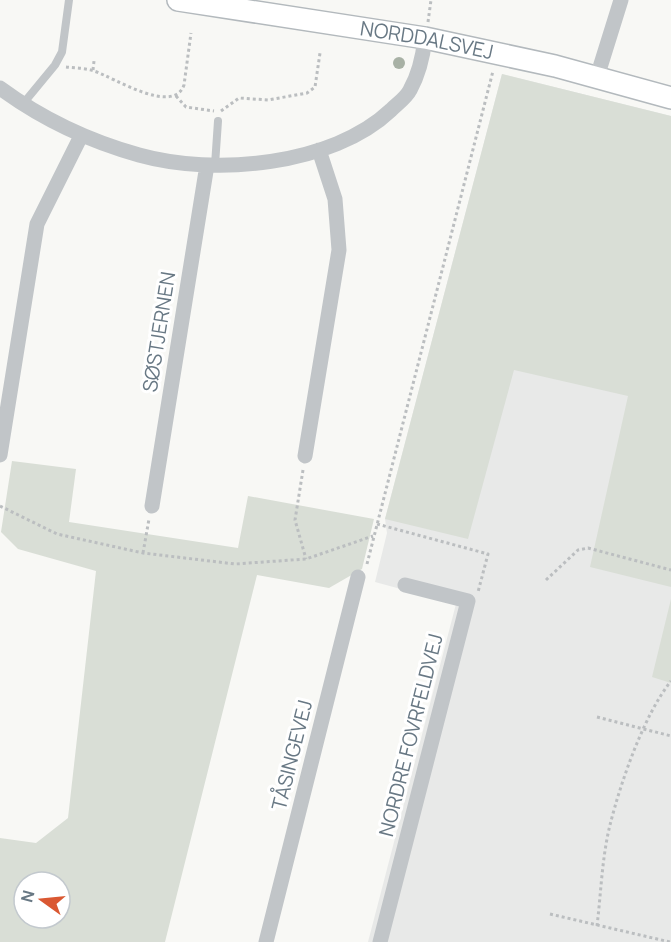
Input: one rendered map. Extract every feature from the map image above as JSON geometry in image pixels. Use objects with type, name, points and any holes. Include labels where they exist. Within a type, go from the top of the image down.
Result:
[{"type":"street","points":[[597,77],[621,0]]},
{"type":"street","name":"NORDDALSVEJ","points":[[188,1],[426,38],[597,77],[671,98]]},
{"type":"street","points":[[0,88],[22,105],[81,136],[141,156],[211,165],[263,163],[319,150],[376,123],[409,92],[422,60],[426,38]]},
{"type":"street","points":[[0,455],[38,224],[81,136]]},
{"type":"street","points":[[305,456],[339,250],[335,199],[319,150]]},
{"type":"street","name":"SØSTJERNEN","points":[[152,506],[211,165]]},
{"type":"street","name":"TÅSINGEVEJ","points":[[266,942],[358,577]]},
{"type":"street","points":[[405,585],[468,601]]},
{"type":"street","name":"NORDRE FOVRFELDVEJ","points":[[380,942],[468,601]]},
{"type":"lane","points":[[22,105],[55,65],[62,52],[69,0]]},
{"type":"lane","points":[[211,165],[218,121]]},
{"type":"path","points":[[55,65],[93,70],[143,93],[176,96],[181,93],[184,85],[191,33]]},
{"type":"path","points":[[176,96],[186,106],[219,112],[239,98],[268,100],[308,93],[315,87],[320,53]]},
{"type":"path","points":[[358,577],[364,574],[497,53]]},
{"type":"path","points":[[93,70],[94,61]]},
{"type":"path","points":[[305,456],[295,520],[306,559]]},
{"type":"path","points":[[0,506],[57,534],[143,553],[235,564],[306,559],[373,536]]},
{"type":"path","points":[[143,553],[152,506]]},
{"type":"path","points":[[377,524],[488,554],[477,599],[468,601]]},
{"type":"path","points":[[546,580],[578,550],[588,548],[671,570]]},
{"type":"path","points":[[597,926],[610,825],[643,729],[656,700],[671,681]]},
{"type":"path","points":[[597,717],[671,736]]},
{"type":"path","points":[[550,914],[670,942]]},
{"type":"shaded area","points":[[502,74],[671,116],[671,942],[368,942],[456,604],[375,582],[387,533],[385,519]]},
{"type":"shaded area","points":[[502,74],[671,116],[671,587],[590,567],[628,396],[514,370],[468,539],[385,519]]},
{"type":"shaded area","points":[[12,461],[76,469],[69,522],[238,548],[248,496],[374,519],[362,569],[329,588],[257,575],[165,942],[0,942],[0,838],[36,843],[68,818],[96,571],[18,549],[1,532]]},
{"type":"shaded area","points":[[671,599],[671,683],[652,677]]}]
